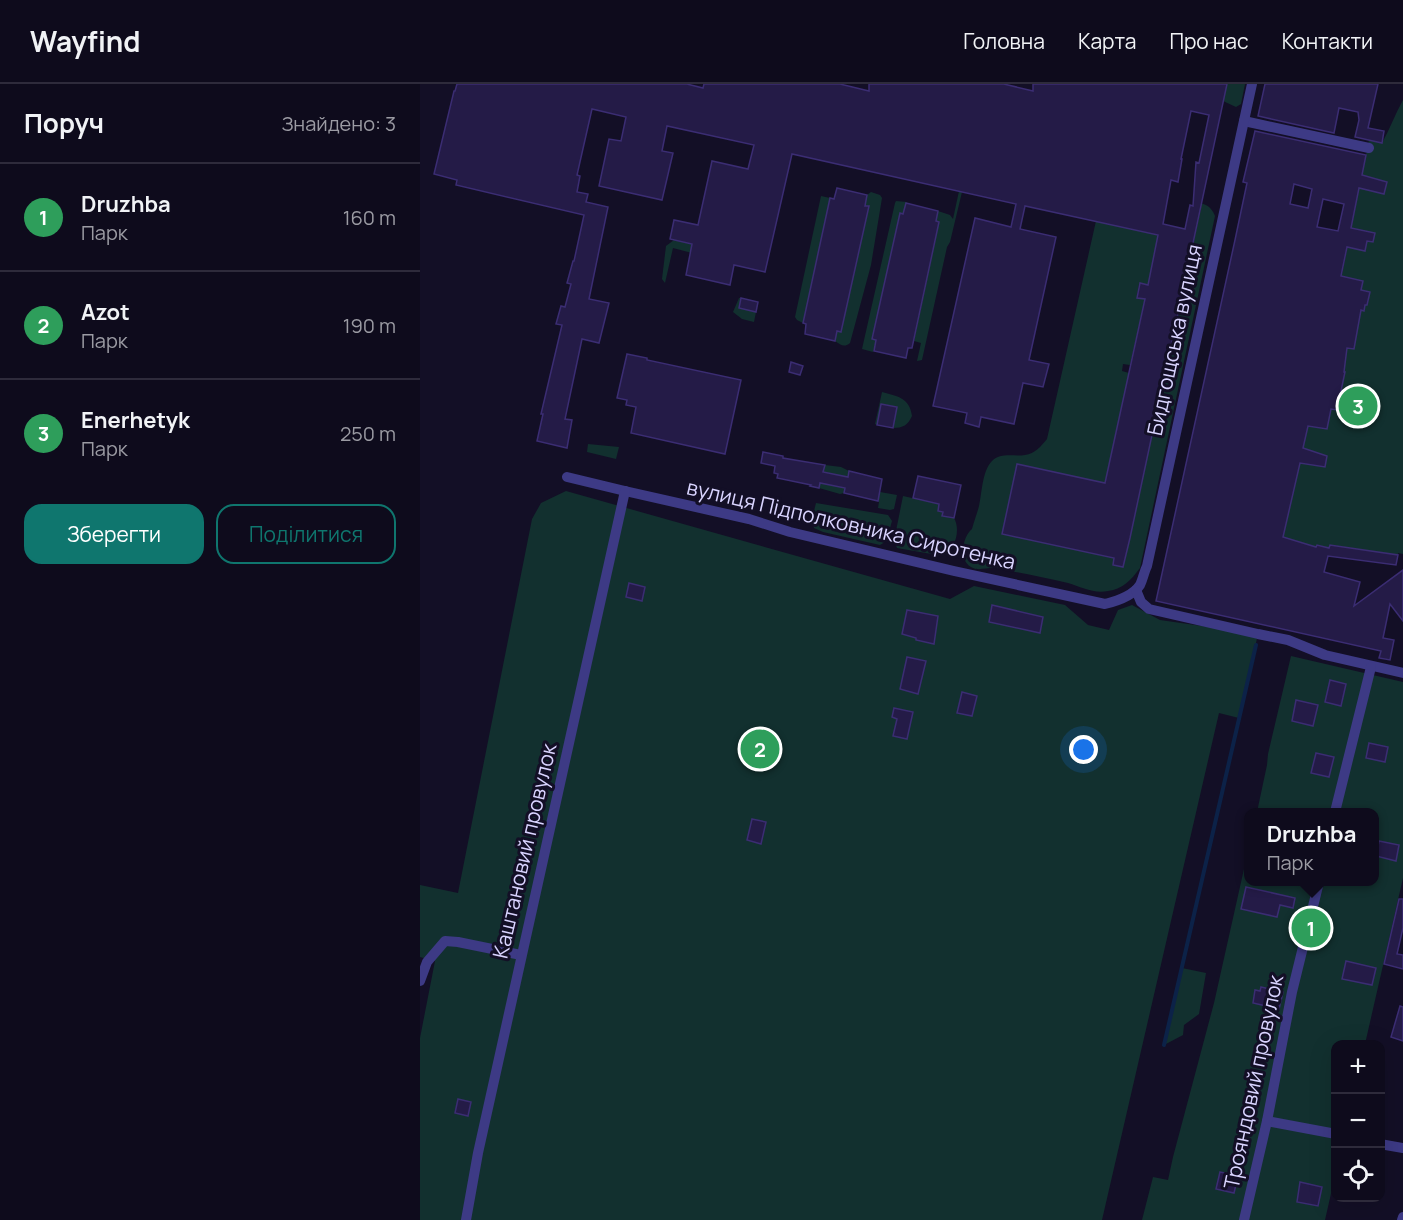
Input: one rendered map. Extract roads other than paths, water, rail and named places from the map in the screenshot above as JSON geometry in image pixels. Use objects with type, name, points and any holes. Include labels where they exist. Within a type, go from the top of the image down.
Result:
[{"type":"street","name":"Бидгощська вулиця","points":[[1136,590],[1146,566],[1252,84]]},
{"type":"street","points":[[1244,120],[1368,148]]},
{"type":"street","name":"вулиця Підполковника Сиротенка","points":[[567,477],[749,519],[790,532],[954,571],[1094,601],[1105,603],[1116,601],[1136,590]]},
{"type":"street","name":"Каштановий провулок","points":[[466,1220],[478,1153],[521,955],[625,491]]},
{"type":"street","points":[[1136,590],[1141,602],[1149,609],[1288,640],[1325,655],[1403,673]]},
{"type":"street","points":[[1336,808],[1371,667]]},
{"type":"street","name":"Трояндовий провулок","points":[[1244,1220],[1267,1120],[1292,992],[1318,886]]},
{"type":"street","points":[[420,981],[423,964],[445,941],[521,955]]},
{"type":"street","points":[[1267,1120],[1331,1133]]},
{"type":"street","points":[[1385,1145],[1403,1148]]},
{"type":"waterway","points":[[1164,1045],[1256,645]]},
{"type":"place","name":"Enerhetyk","points":[[1358,406]]},
{"type":"place","name":"Azot","points":[[760,749]]},
{"type":"place","name":"Druzhba","points":[[1311,928]]}]
